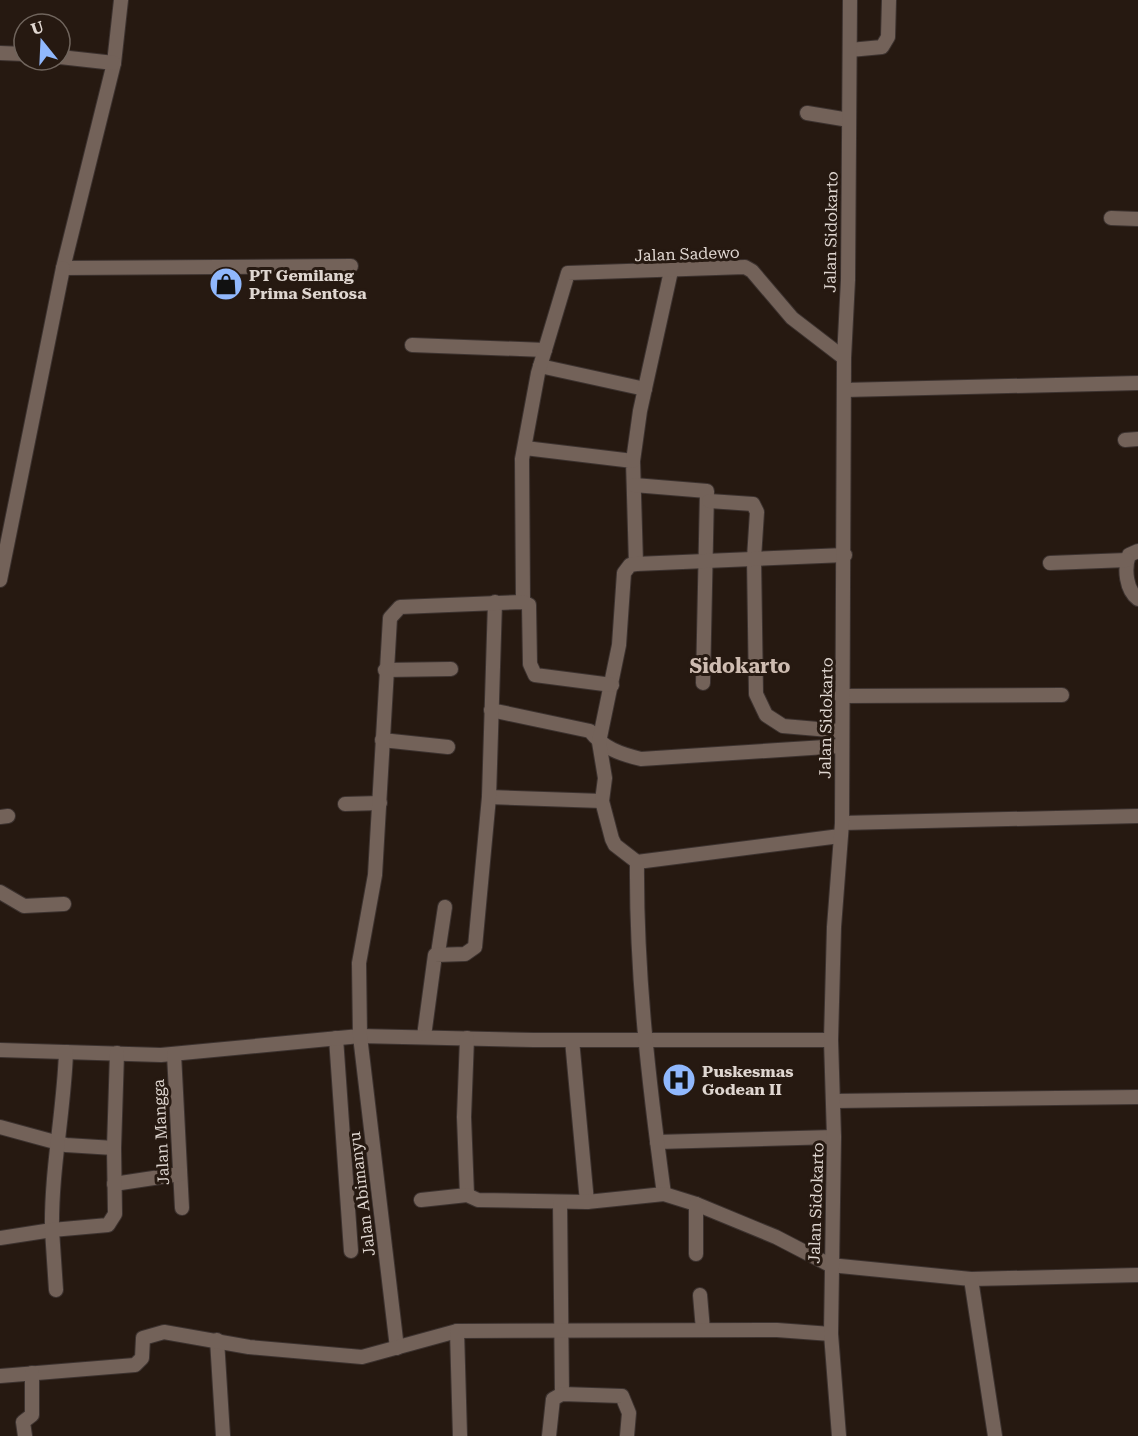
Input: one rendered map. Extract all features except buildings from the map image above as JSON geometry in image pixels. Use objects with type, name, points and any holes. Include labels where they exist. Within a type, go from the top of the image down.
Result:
[{"type":"street","points":[[0,580],[63,268],[114,63],[121,0]]},
{"type":"street","name":"Jalan Sidokarto","points":[[839,1436],[831,1334],[830,1265],[834,1101],[831,1040],[841,829],[844,358],[848,280],[850,0]]},
{"type":"street","points":[[850,50],[882,47],[888,37],[889,0]]},
{"type":"street","points":[[72,58],[114,63]]},
{"type":"street","points":[[807,113],[849,120]]},
{"type":"street","points":[[1111,218],[1138,219]]},
{"type":"street","points":[[63,268],[351,266]]},
{"type":"street","name":"Jalan Sadewo","points":[[545,351],[568,273],[745,267],[752,270],[792,318],[844,358]]},
{"type":"street","points":[[636,564],[633,461],[645,389],[671,271]]},
{"type":"street","points":[[412,345],[545,351],[540,366],[525,448],[523,602]]},
{"type":"street","points":[[540,366],[645,389]]},
{"type":"street","points":[[844,390],[1138,383]]},
{"type":"street","points":[[525,448],[633,461]]},
{"type":"street","points":[[634,485],[707,491],[709,501],[704,560],[703,683]]},
{"type":"street","points":[[709,501],[753,504],[756,507],[754,558],[756,694],[766,716],[783,726],[841,731]]},
{"type":"street","points":[[1138,551],[1129,555],[1127,560],[1128,585],[1138,599]]},
{"type":"street","points":[[844,555],[636,564],[630,566],[624,573],[619,645],[599,742],[605,778],[602,801],[615,845],[637,862],[841,829],[1138,816]]},
{"type":"street","points":[[1050,563],[1127,560]]},
{"type":"street","points":[[438,953],[465,954],[475,947],[489,797],[495,602],[523,602],[529,605],[530,664],[535,675],[612,684]]},
{"type":"street","name":"Jalan Abimanyu","points":[[397,1348],[360,1036],[359,963],[375,875],[385,670],[390,618],[394,610],[416,605],[495,602]]},
{"type":"street","points":[[385,670],[451,669]]},
{"type":"street","points":[[841,696],[1062,695]]},
{"type":"street","points":[[491,710],[590,731],[599,742],[617,752],[641,759],[841,746]]},
{"type":"street","points":[[382,740],[448,747]]},
{"type":"street","points":[[489,797],[602,801]]},
{"type":"street","points":[[345,804],[380,803]]},
{"type":"street","points":[[637,862],[636,929],[644,1040],[664,1194]]},
{"type":"street","points":[[0,892],[24,906],[64,904]]},
{"type":"street","points":[[424,1036],[434,957],[438,953],[445,907]]},
{"type":"street","points":[[0,1050],[174,1054],[360,1036],[572,1040],[831,1040]]},
{"type":"street","points":[[336,1038],[351,1251]]},
{"type":"street","points":[[467,1038],[464,1117],[467,1195]]},
{"type":"street","points":[[572,1040],[587,1202]]},
{"type":"street","points":[[56,1290],[52,1230],[57,1143],[64,1094],[66,1052]]},
{"type":"street","points":[[0,1238],[108,1225],[115,1214],[114,1148],[117,1053]]},
{"type":"street","name":"Jalan Mangga","points":[[174,1054],[182,1208]]},
{"type":"street","points":[[834,1101],[1133,1096]]},
{"type":"street","points":[[0,1127],[57,1143],[114,1148]]},
{"type":"street","points":[[657,1142],[834,1137]]},
{"type":"street","points":[[114,1184],[180,1174]]},
{"type":"street","points":[[421,1200],[467,1195],[478,1200],[587,1202],[664,1194],[696,1204],[776,1237],[830,1265],[971,1279],[1138,1275]]},
{"type":"street","points":[[560,1202],[562,1394]]},
{"type":"street","points":[[696,1204],[696,1254]]},
{"type":"street","points":[[971,1279],[995,1436]]},
{"type":"street","points":[[700,1295],[703,1330]]},
{"type":"street","points":[[0,1376],[135,1365],[142,1358],[143,1338],[164,1332],[249,1347],[362,1356],[457,1331],[777,1330],[831,1334]]},
{"type":"street","points":[[457,1331],[460,1436]]},
{"type":"street","points":[[217,1340],[223,1436]]},
{"type":"street","points":[[24,1436],[23,1422],[32,1415],[33,1409],[32,1373]]},
{"type":"street","points":[[549,1436],[553,1399],[562,1394],[622,1396],[629,1413],[627,1436]]},
{"type":"place","name":"PT Gemilang Prima Sentosa","points":[[226,284]]},
{"type":"place","name":"Puskesmas Godean II","points":[[679,1080]]},
{"type":"district","name":"Sidokarto","points":[[740,666]]}]
